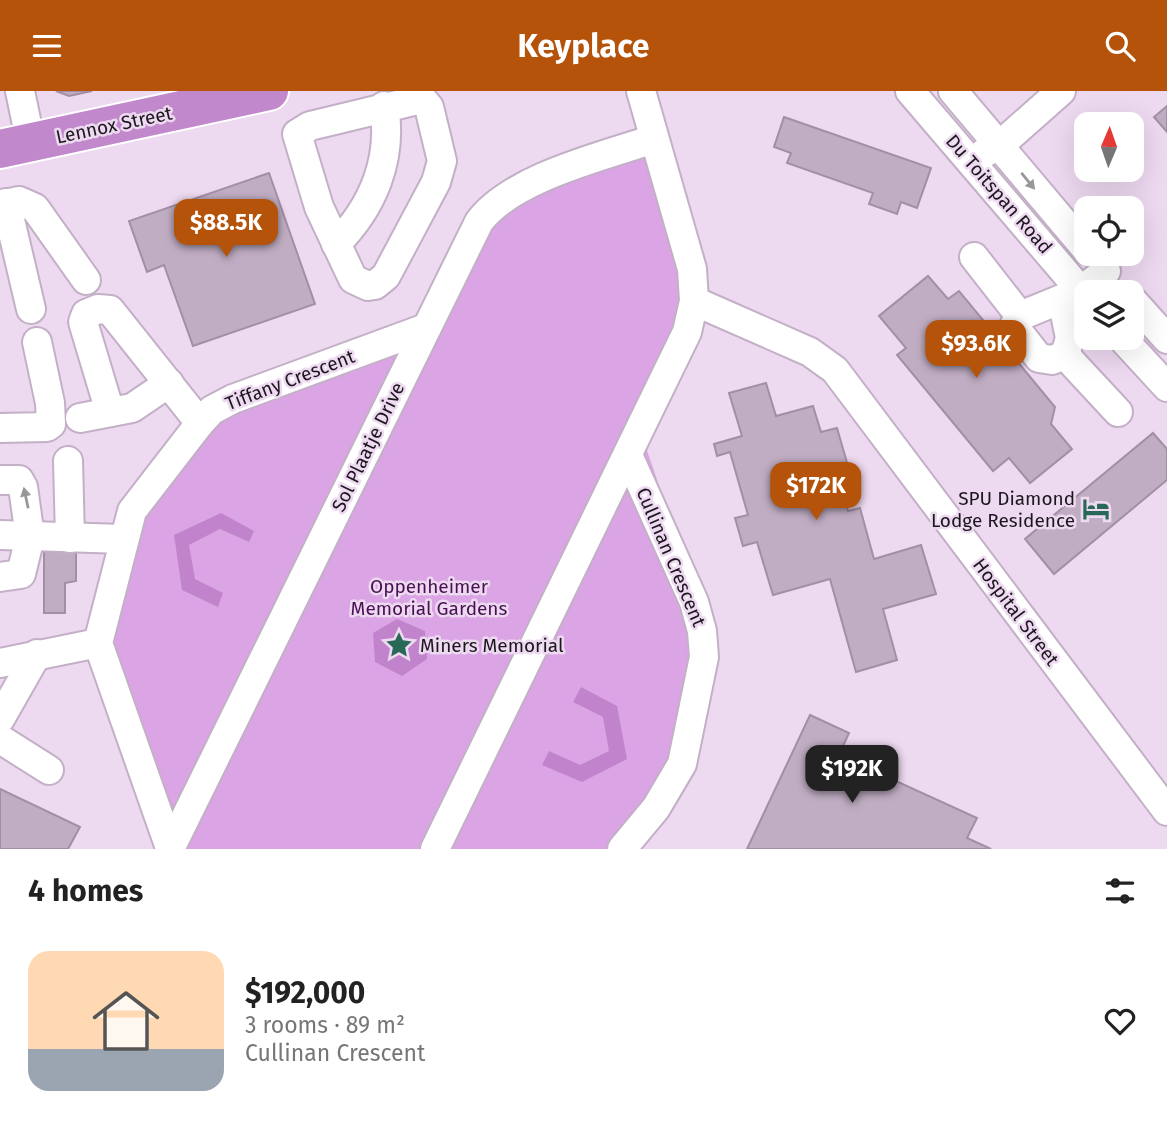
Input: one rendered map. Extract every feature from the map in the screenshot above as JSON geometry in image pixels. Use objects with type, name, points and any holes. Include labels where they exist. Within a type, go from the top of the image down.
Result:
[{"type":"highway","name":"Lennox Street","points":[[128,111],[169,91]]},
{"type":"highway","name":"Lennox Street","points":[[15,126],[269,91]]},
{"type":"street","points":[[435,849],[680,350],[694,301],[692,269],[640,91]]},
{"type":"street","name":"Du Toitspan Road","points":[[910,91],[969,160],[1074,292]]},
{"type":"street","name":"Du Toitspan Road","points":[[953,91],[1074,234]]},
{"type":"street","points":[[969,160],[1000,145],[1061,91]]},
{"type":"street","points":[[418,100],[426,102],[442,160],[436,182],[381,283],[368,286],[352,279],[318,207],[297,134],[310,125],[384,106],[418,100]]},
{"type":"street","points":[[336,244],[361,215],[379,179],[386,142],[384,106]]},
{"type":"street","name":"Sol Plaatje Drive","points":[[170,848],[480,222],[501,198],[514,190],[654,139]]},
{"type":"street","points":[[31,309],[3,204],[19,201],[35,208],[86,279]]},
{"type":"street","points":[[974,257],[1020,316]]},
{"type":"street","points":[[1102,266],[1114,280]]},
{"type":"street","points":[[1074,297],[1020,316],[1014,326],[1039,358],[1052,361],[1065,355],[1074,314]]},
{"type":"street","name":"Hospital Street","points":[[694,301],[810,352],[835,370],[1167,811]]},
{"type":"street","points":[[110,412],[84,328],[86,314],[98,309],[110,310],[200,423]]},
{"type":"street","points":[[1144,313],[1167,339]]},
{"type":"street","name":"Tiffany Crescent","points":[[98,643],[132,511],[212,410],[233,399],[426,328]]},
{"type":"street","points":[[2,420],[47,427],[51,424],[50,403],[37,342]]},
{"type":"street","points":[[1133,350],[1167,387]]},
{"type":"street","points":[[1065,355],[1118,412]]},
{"type":"street","points":[[80,418],[132,408],[169,383]]},
{"type":"street","name":"Cullinan Crescent","points":[[622,849],[656,808],[682,764],[704,657],[702,631],[694,602],[628,455]]},
{"type":"street","points":[[68,461],[70,538]]},
{"type":"street","points":[[0,479],[19,480],[23,487],[30,537],[21,574],[0,577]]},
{"type":"street","points":[[0,535],[124,539]]},
{"type":"street","points":[[0,663],[98,643],[170,848]]},
{"type":"street","points":[[0,719],[37,654]]},
{"type":"street","points":[[0,739],[49,771]]},
{"type":"green space","name":"Oppenheimer Memorial Gardens","points":[[663,142],[703,295],[642,436],[713,643],[685,766],[628,849],[173,849],[103,643],[135,515],[214,413],[434,323],[496,201]]},
{"type":"shaded area","points":[[221,513],[254,531],[249,542],[220,529],[189,545],[195,579],[223,593],[218,607],[182,590],[174,535]]},
{"type":"shaded area","points":[[397,619],[425,631],[427,659],[402,676],[375,662],[373,633]]},
{"type":"shaded area","points":[[581,687],[617,706],[627,759],[582,782],[542,765],[549,751],[580,765],[609,751],[603,717],[573,702]]},
{"type":"building","points":[[56,91],[92,91],[69,96]]},
{"type":"building","points":[[1167,106],[1167,132],[1154,117]]},
{"type":"building","points":[[784,117],[931,168],[917,208],[901,202],[897,214],[869,204],[873,193],[787,163],[791,153],[774,147]]},
{"type":"building","points":[[269,173],[315,304],[193,346],[164,265],[147,272],[129,221]]},
{"type":"building","points":[[928,276],[948,299],[959,291],[1055,407],[1051,424],[1072,449],[1030,483],[1009,458],[993,471],[897,355],[906,348],[879,316]]},
{"type":"building","points":[[766,383],[776,416],[813,406],[821,432],[837,428],[852,480],[840,484],[848,511],[860,508],[874,559],[921,545],[936,594],[883,609],[897,660],[856,672],[830,579],[773,595],[757,542],[743,546],[735,518],[748,515],[730,452],[717,456],[714,444],[742,436],[729,393]]},
{"type":"building","name":"SPU Diamond Lodge Residence","points":[[1153,433],[1167,449],[1167,480],[1054,574],[1025,539]]},
{"type":"building","points":[[44,547],[76,547],[76,581],[65,583],[65,613],[44,613]]},
{"type":"building","points":[[810,715],[849,733],[839,755],[977,818],[967,838],[991,849],[747,849]]},
{"type":"building","points":[[0,789],[80,827],[68,849],[0,849]]},
{"type":"place","name":"SPU Diamond Lodge Residence","points":[[1096,509]]},
{"type":"place","name":"Miners Memorial","points":[[399,645]]}]
